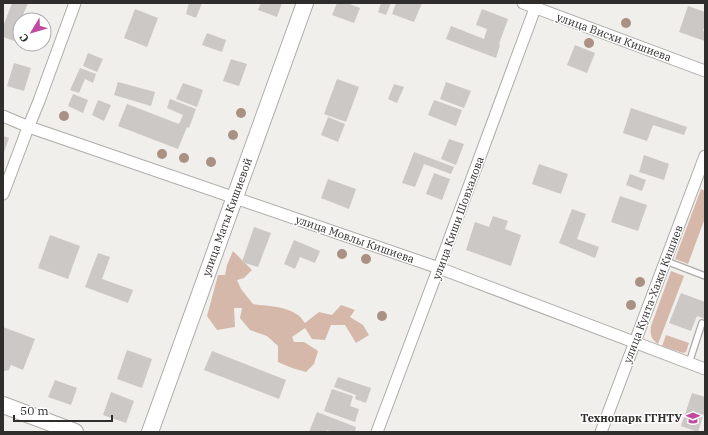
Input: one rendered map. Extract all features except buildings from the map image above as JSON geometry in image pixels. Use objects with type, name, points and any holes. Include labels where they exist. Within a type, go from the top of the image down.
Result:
[{"type":"main road","name":"улица Маты Кишиевой","points":[[150,432],[305,3]]},
{"type":"main road","points":[[3,405],[75,432]]},
{"type":"street","points":[[3,194],[75,3]]},
{"type":"street","name":"улица Висхи Кишиева","points":[[523,3],[536,5],[705,71]]},
{"type":"street","name":"улица Киши Шовхалова","points":[[377,432],[536,5]]},
{"type":"street","name":"улица Мовлы Кишиева","points":[[3,116],[29,127],[439,268],[705,369]]},
{"type":"street","name":"улица Кунта-Хажи Кишиев","points":[[601,432],[666,261],[702,172],[705,156]]},
{"type":"lane","points":[[666,261],[705,276]]},
{"type":"lane","points":[[689,363],[702,323]]},
{"type":"shaded area","points":[[701,189],[705,191],[705,218],[688,264],[675,259]]},
{"type":"shaded area","points":[[233,251],[252,270],[244,278],[237,280],[241,289],[253,304],[288,310],[299,316],[305,323],[319,312],[332,315],[341,305],[355,310],[350,317],[363,325],[369,335],[356,343],[345,325],[331,325],[325,340],[312,339],[305,328],[292,337],[294,342],[304,342],[318,351],[314,364],[306,372],[278,362],[278,346],[267,336],[250,330],[240,318],[242,308],[234,308],[235,327],[217,330],[207,316],[218,275],[225,275],[227,265]]},
{"type":"shaded area","points":[[671,271],[684,276],[658,344],[652,336],[651,326]]},
{"type":"shaded area","points":[[666,335],[689,343],[686,352],[683,353],[662,346]]},
{"type":"place","name":"Технопарк ГГНТУ","points":[[693,418]]}]
